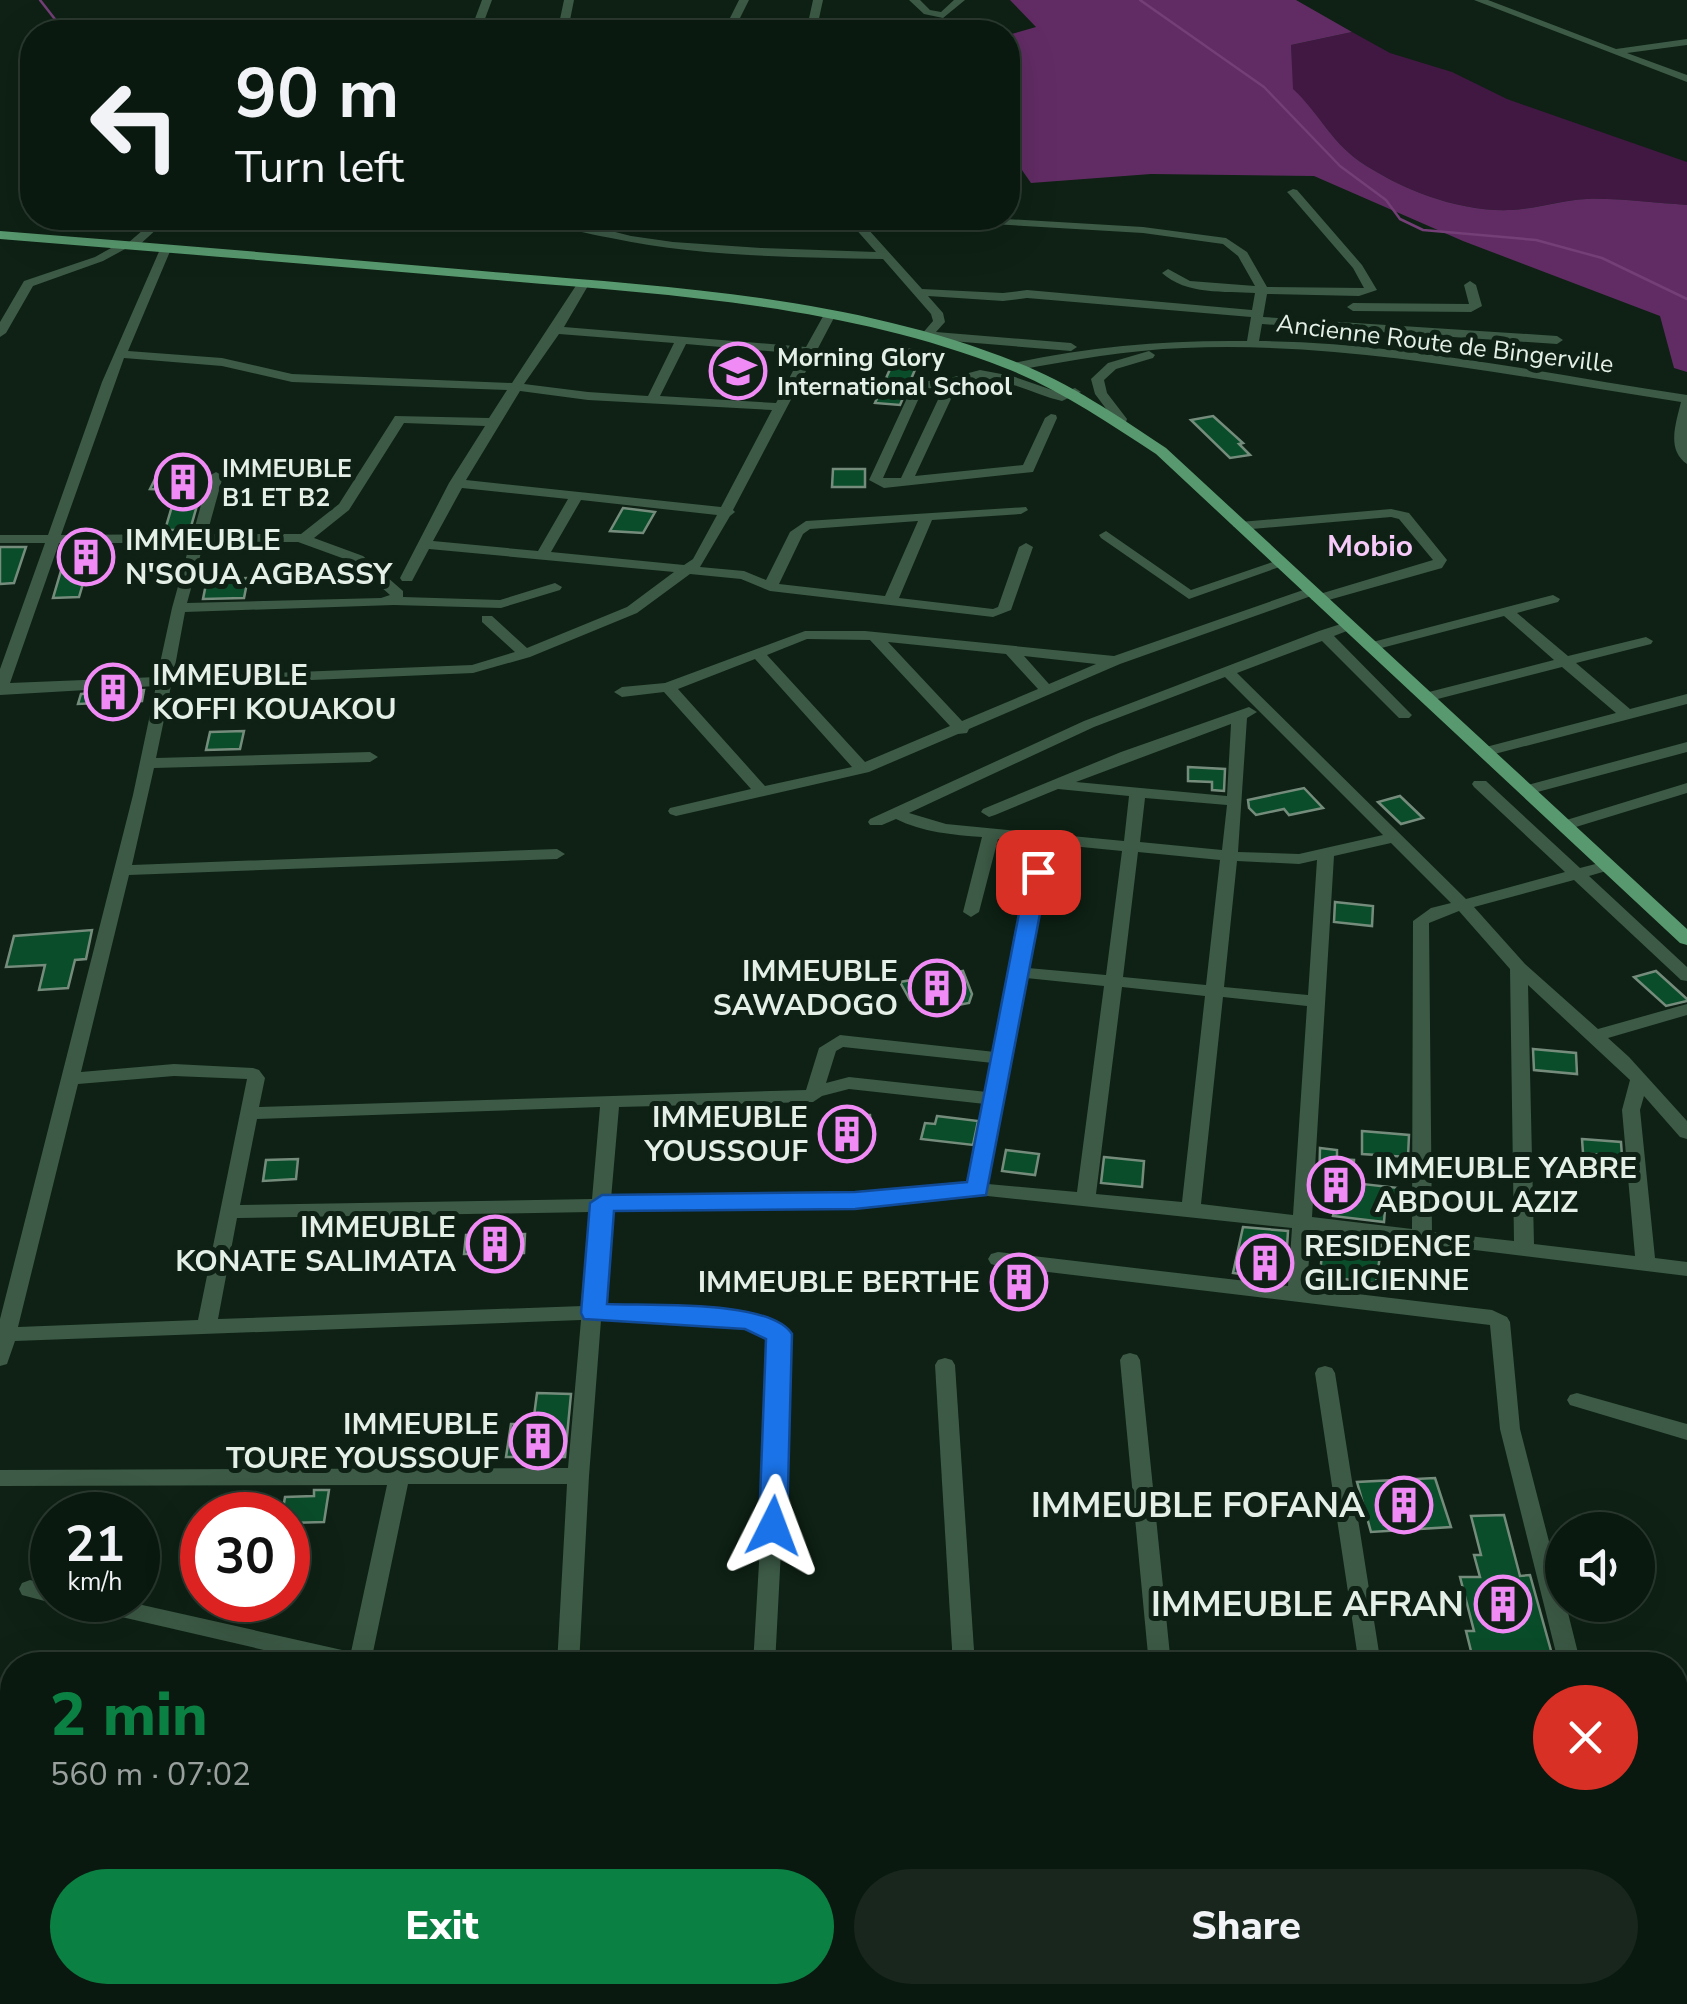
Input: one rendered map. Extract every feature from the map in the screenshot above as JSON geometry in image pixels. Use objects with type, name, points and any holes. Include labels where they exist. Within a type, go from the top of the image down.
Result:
[{"type":"main road","points":[[0,235],[584,284],[830,314],[927,335],[1026,369],[1121,419],[1530,789],[1687,939]]},
{"type":"street","points":[[914,0],[927,12],[943,15],[960,0]]},
{"type":"street","points":[[1480,0],[1687,79]]},
{"type":"street","points":[[1618,51],[1687,42]]},
{"type":"street","points":[[1662,68],[1687,64]]},
{"type":"street","points":[[1293,192],[1372,288],[1351,300]]},
{"type":"street","points":[[1020,223],[1143,230],[1226,241],[1242,254],[1262,288],[1252,345]]},
{"type":"street","points":[[0,333],[28,284],[128,246],[148,230]]},
{"type":"street","points":[[626,230],[707,246],[888,256]]},
{"type":"street","points":[[863,230],[939,322],[927,335]]},
{"type":"street","points":[[165,249],[119,354],[0,689],[460,670],[525,654],[644,604],[700,561],[830,314]]},
{"type":"street","points":[[1168,273],[1183,283],[1472,308],[1476,306],[1470,285]]},
{"type":"street","points":[[407,578],[456,482],[559,330],[584,284]]},
{"type":"street","points":[[918,292],[1003,298],[1028,294],[1359,326],[1557,340]]},
{"type":"street","points":[[1351,300],[1359,326]]},
{"type":"street","points":[[559,330],[809,350]]},
{"type":"street","points":[[927,335],[1020,346],[1147,351]]},
{"type":"street","points":[[653,398],[682,339]]},
{"type":"street","name":"Ancienne Route de Bingerville","points":[[1026,369],[1147,351],[1252,345],[1399,357],[1687,403]]},
{"type":"street","points":[[1121,419],[1101,394],[1097,380],[1112,366],[1147,351]]},
{"type":"street","name":"Ancienne Route de Bingerville","points":[[1147,351],[1346,357],[1687,403]]},
{"type":"street","points":[[119,354],[222,362],[292,378],[520,387],[782,407]]},
{"type":"street","points":[[1051,418],[1028,469],[884,484],[876,480],[918,386],[993,374],[1062,398],[1075,392]]},
{"type":"street","points":[[906,481],[953,382]]},
{"type":"street","points":[[1687,403],[1683,443],[1687,460]]},
{"type":"street","points":[[304,539],[344,507],[400,419],[494,422]]},
{"type":"street","points":[[0,1359],[148,763],[179,608],[216,476]]},
{"type":"street","points":[[456,482],[728,512]]},
{"type":"street","points":[[542,556],[577,495]]},
{"type":"street","points":[[770,587],[797,532],[806,525],[1021,510]]},
{"type":"street","points":[[676,811],[863,769],[1115,662],[1314,596],[1437,565],[1440,560],[1399,514],[1240,526]]},
{"type":"street","points":[[890,601],[926,519]]},
{"type":"street","points":[[1106,535],[1189,595],[1281,564]]},
{"type":"street","points":[[0,539],[304,539],[358,560],[398,594],[394,601]]},
{"type":"street","points":[[425,544],[744,575],[770,587],[992,613],[1004,610],[1026,547]]},
{"type":"street","points":[[179,608],[394,601],[501,604],[555,587]]},
{"type":"street","points":[[1370,647],[1553,599]]},
{"type":"street","points":[[1506,612],[1626,714]]},
{"type":"street","points":[[487,620],[525,654]]},
{"type":"street","points":[[876,822],[1088,724],[1347,626]]},
{"type":"street","points":[[622,692],[668,687],[804,634],[875,637],[1115,662]]},
{"type":"street","points":[[1324,634],[1404,715]]},
{"type":"street","points":[[875,637],[962,730]]},
{"type":"street","points":[[1426,697],[1646,641]]},
{"type":"street","points":[[1011,651],[1048,691]]},
{"type":"street","points":[[758,654],[863,769]]},
{"type":"street","points":[[1226,670],[1687,1133]]},
{"type":"street","points":[[668,687],[763,794]]},
{"type":"street","points":[[1487,750],[1687,699]]},
{"type":"street","points":[[990,812],[1054,784],[1263,707]]},
{"type":"street","points":[[1192,1208],[1234,801],[1239,715]]},
{"type":"street","points":[[1530,789],[1687,747]]},
{"type":"street","points":[[148,763],[370,756]]},
{"type":"street","points":[[1054,784],[1234,801]]},
{"type":"street","points":[[1480,784],[1687,976]]},
{"type":"street","points":[[1566,825],[1687,788]]},
{"type":"street","points":[[1086,1199],[1138,791]]},
{"type":"street","points":[[898,812],[927,826],[1299,860],[1396,837]]},
{"type":"street","points":[[971,912],[991,833]]},
{"type":"street","points":[[978,1189],[1044,839]]},
{"type":"street","points":[[1297,1296],[1326,853]]},
{"type":"street","points":[[122,870],[557,854]]},
{"type":"street","points":[[1422,1236],[1421,922],[1464,905],[1607,866]]},
{"type":"street","points":[[1519,968],[1524,1250]]},
{"type":"street","points":[[1018,972],[1316,1001]]},
{"type":"street","points":[[1594,1036],[1687,1008]]},
{"type":"street","points":[[815,1092],[828,1048],[834,1042],[1001,1058]]},
{"type":"street","points":[[68,1079],[174,1070],[245,1070],[256,1078],[207,1325]]},
{"type":"street","points":[[1638,1082],[1631,1110],[1646,1264]]},
{"type":"street","points":[[249,1114],[806,1098],[815,1092],[864,1084],[994,1099]]},
{"type":"street","points":[[569,1652],[578,1476],[610,1101]]},
{"type":"street","points":[[1664,1110],[1687,1104]]},
{"type":"street","points":[[229,1212],[855,1201],[978,1189],[1192,1208],[1687,1269]]},
{"type":"street","points":[[998,1259],[1492,1317],[1500,1322],[1510,1429],[1567,1652]]},
{"type":"street","points":[[8,1334],[594,1313],[750,1320],[779,1334],[765,1652]]},
{"type":"street","points":[[1130,1360],[1159,1652]]},
{"type":"street","points":[[945,1366],[963,1652]]},
{"type":"street","points":[[1325,1373],[1368,1652]]},
{"type":"street","points":[[1577,1400],[1687,1432]]},
{"type":"street","points":[[0,1478],[578,1476]]},
{"type":"street","points":[[364,1652],[399,1478]]},
{"type":"street","points":[[160,1618],[310,1652]]},
{"type":"shaded area","points":[[1010,0],[1296,0],[1352,32],[1291,45],[1293,89],[1349,153],[1393,181],[1451,203],[1491,210],[1587,199],[1687,205],[1687,372],[1674,368],[1660,316],[1463,241],[1314,176],[1151,174],[1031,183],[1020,167],[1020,32],[1036,27]]},
{"type":"shaded area","points":[[1352,32],[1390,53],[1452,72],[1507,99],[1687,162],[1687,205],[1587,199],[1491,210],[1451,203],[1393,181],[1349,153],[1292,89],[1291,45]]},
{"type":"building","points":[[899,349],[923,351],[900,405],[875,403]]},
{"type":"building","points":[[1213,416],[1243,443],[1239,444],[1250,455],[1230,458],[1191,420]]},
{"type":"building","points":[[833,469],[865,469],[865,487],[832,487]]},
{"type":"building","points":[[158,473],[206,474],[190,530],[165,530],[175,496],[170,496],[172,490],[150,489]]},
{"type":"building","points":[[623,508],[655,512],[643,533],[610,531]]},
{"type":"building","points":[[0,547],[26,547],[14,583],[0,584]]},
{"type":"building","points":[[68,547],[111,547],[104,570],[87,570],[79,597],[53,598]]},
{"type":"building","points":[[248,578],[244,598],[203,599],[207,579]]},
{"type":"building","points":[[144,690],[142,701],[78,704],[81,694]]},
{"type":"building","points":[[244,731],[240,749],[206,750],[210,732]]},
{"type":"building","points":[[1188,767],[1225,769],[1224,791],[1212,790],[1212,782],[1188,781]]},
{"type":"building","points":[[1304,788],[1323,808],[1289,815],[1284,809],[1256,815],[1249,808],[1248,800]]},
{"type":"building","points":[[1400,796],[1423,818],[1401,824],[1378,802]]},
{"type":"building","points":[[1335,902],[1373,906],[1372,926],[1334,922]]},
{"type":"building","points":[[92,930],[86,959],[75,960],[68,988],[39,990],[45,965],[6,967],[14,936]]},
{"type":"building","name":"IMMEUBLE SAWADOGO","points":[[963,971],[972,994],[969,1003],[953,1006],[910,1000],[900,982]]},
{"type":"building","points":[[1656,971],[1687,1001],[1666,1006],[1634,977]]},
{"type":"building","points":[[1533,1049],[1576,1053],[1577,1074],[1534,1070]]},
{"type":"building","name":"IMMEUBLE YOUSSOUF","points":[[870,1115],[872,1141],[822,1142],[826,1116]]},
{"type":"building","points":[[937,1116],[978,1121],[973,1145],[921,1139],[925,1123],[935,1124]]},
{"type":"building","name":"IMMEUBLE YABRE ABDOUL AZIZ","points":[[1362,1131],[1409,1135],[1408,1157],[1362,1154]]},
{"type":"building","name":"IMMEUBLE YABRE ABDOUL AZIZ","points":[[1582,1139],[1621,1142],[1622,1157],[1583,1153]]},
{"type":"building","points":[[1320,1148],[1337,1150],[1337,1159],[1354,1160],[1353,1183],[1408,1189],[1408,1212],[1385,1210],[1384,1222],[1333,1216],[1334,1211],[1325,1210],[1327,1189],[1319,1188]]},
{"type":"building","points":[[1006,1150],[1039,1154],[1035,1175],[1002,1171]]},
{"type":"building","points":[[1104,1157],[1144,1161],[1142,1187],[1101,1183]]},
{"type":"building","points":[[298,1159],[296,1179],[263,1181],[266,1160]]},
{"type":"building","name":"RESIDENCE GILICIENNE","points":[[1243,1227],[1288,1231],[1285,1280],[1233,1273]]},
{"type":"building","name":"IMMEUBLE KONATE SALIMATA","points":[[525,1234],[524,1253],[464,1254],[466,1235]]},
{"type":"building","points":[[1331,1236],[1382,1242],[1376,1283],[1320,1276],[1322,1252],[1330,1253]]},
{"type":"building","name":"IMMEUBLE BERTHE","points":[[995,1269],[1046,1276],[1042,1297],[991,1291]]},
{"type":"building","name":"IMMEUBLE TOURE YOUSSOUF","points":[[537,1393],[571,1394],[565,1457],[506,1457],[511,1424],[533,1424]]},
{"type":"building","name":"IMMEUBLE FOFANA","points":[[1435,1478],[1451,1527],[1371,1532],[1357,1482]]},
{"type":"building","points":[[314,1490],[329,1490],[324,1522],[310,1522],[310,1496],[314,1496]]},
{"type":"building","name":"IMMEUBLE AFRAN","points":[[1504,1515],[1520,1576],[1530,1575],[1551,1652],[1471,1652],[1466,1631],[1474,1631],[1460,1577],[1480,1577],[1474,1555],[1481,1555],[1471,1516]]},
{"type":"waterway","points":[[40,0],[56,20]]},
{"type":"waterway","points":[[1140,0],[1264,87],[1340,166],[1386,200],[1400,219],[1423,230],[1536,240],[1602,258],[1687,299]]},
{"type":"place","name":"Morning Glory International School","points":[[738,371]]},
{"type":"place","name":"IMMEUBLE B1 ET B2","points":[[183,482]]},
{"type":"place","name":"IMMEUBLE N'SOUA AGBASSY","points":[[86,557]]},
{"type":"place","name":"IMMEUBLE KOFFI KOUAKOU","points":[[113,692]]},
{"type":"place","name":"IMMEUBLE SAWADOGO","points":[[937,988]]},
{"type":"place","name":"IMMEUBLE YOUSSOUF","points":[[847,1134]]},
{"type":"place","name":"IMMEUBLE YABRE ABDOUL AZIZ","points":[[1336,1185]]},
{"type":"place","name":"IMMEUBLE KONATE SALIMATA","points":[[495,1244]]},
{"type":"place","name":"RESIDENCE GILICIENNE","points":[[1265,1263]]},
{"type":"place","name":"IMMEUBLE BERTHE","points":[[1019,1282]]},
{"type":"place","name":"IMMEUBLE TOURE YOUSSOUF","points":[[538,1441]]},
{"type":"place","name":"IMMEUBLE FOFANA","points":[[1404,1505]]},
{"type":"place","name":"IMMEUBLE AFRAN","points":[[1503,1604]]},
{"type":"district","name":"Mobio","points":[[1370,546]]},
{"type":"route","points":[[773,1526],[782,1341],[779,1334],[750,1320],[594,1313],[602,1203],[855,1201],[978,1189],[1038,872]]}]
